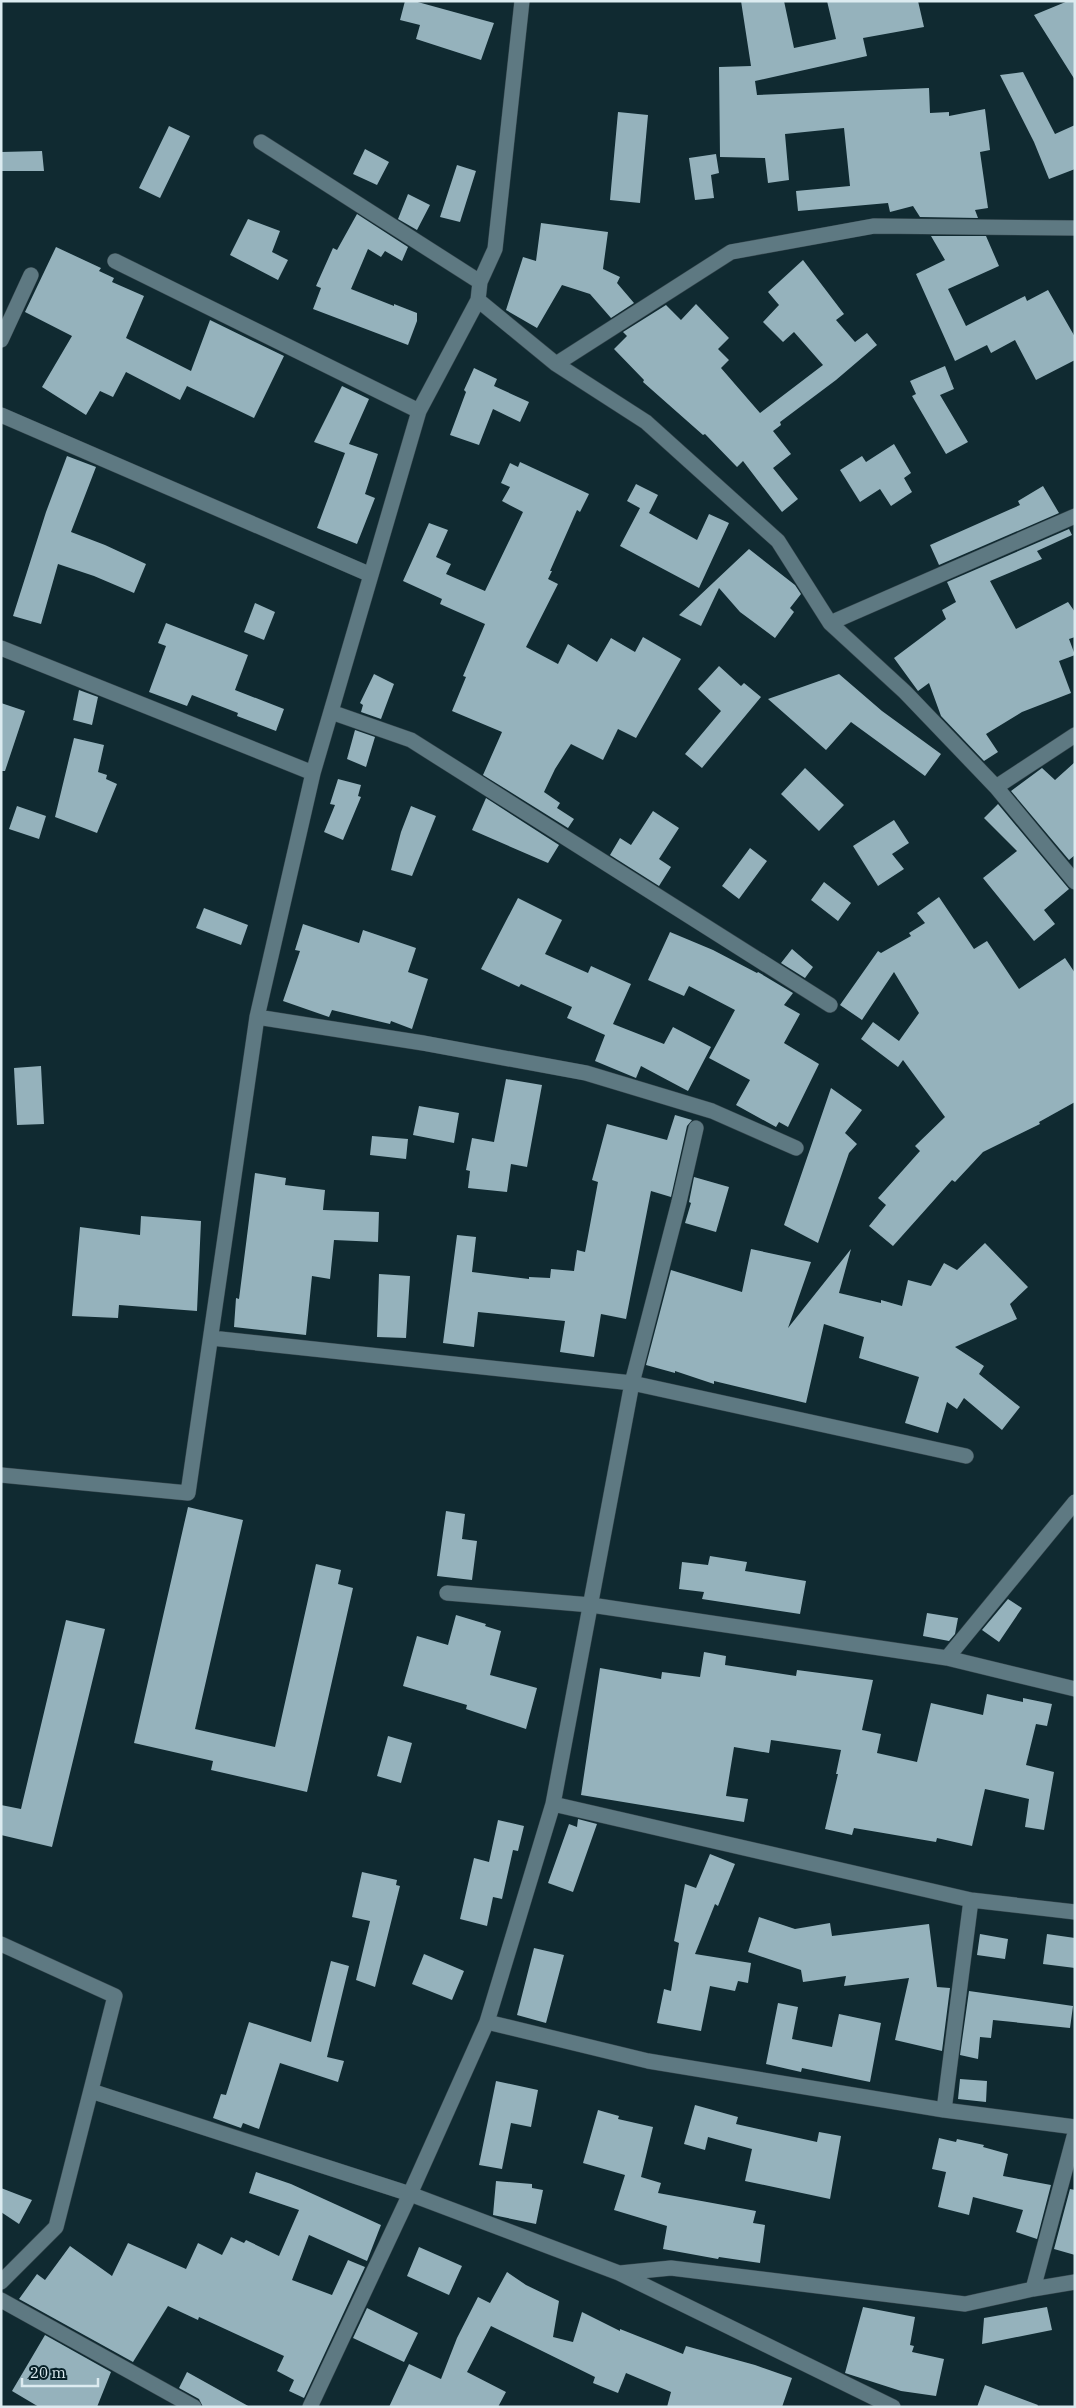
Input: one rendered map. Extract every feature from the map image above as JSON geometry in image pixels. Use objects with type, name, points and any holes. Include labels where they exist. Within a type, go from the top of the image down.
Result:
[{"type":"street","points":[[1,1475],[188,1493],[257,1017],[313,773],[419,412],[478,300],[480,282],[496,249],[522,1]]},
{"type":"street","points":[[261,142],[480,282]]},
{"type":"street","points":[[556,364],[731,252],[874,226],[1075,228]]},
{"type":"street","points":[[115,261],[419,412]]},
{"type":"street","points":[[1,340],[31,275]]},
{"type":"street","points":[[478,300],[556,364],[646,422],[778,541],[830,622],[905,692],[996,787],[1075,882]]},
{"type":"street","points":[[1,415],[371,575]]},
{"type":"street","points":[[830,622],[1075,516]]},
{"type":"street","points":[[1,648],[313,773]]},
{"type":"street","points":[[332,712],[411,740],[830,1005]]},
{"type":"street","points":[[996,787],[1075,734]]},
{"type":"street","points":[[257,1017],[423,1043],[586,1072],[712,1111],[796,1148]]},
{"type":"street","points":[[310,2407],[410,2194],[487,2022],[552,1804],[632,1383],[679,1202],[696,1128]]},
{"type":"street","points":[[211,1338],[632,1383],[966,1456]]},
{"type":"street","points":[[947,1658],[1075,1502]]},
{"type":"street","points":[[447,1593],[591,1605],[947,1658],[1075,1689]]},
{"type":"street","points":[[552,1804],[971,1900],[1075,1912]]},
{"type":"street","points":[[944,2110],[971,1900]]},
{"type":"street","points":[[1,1944],[115,1996],[56,2227],[1,2282]]},
{"type":"street","points":[[487,2022],[648,2061],[944,2110],[1075,2128]]},
{"type":"street","points":[[91,2091],[410,2194],[619,2273],[893,2407]]},
{"type":"street","points":[[1033,2288],[1075,2133]]},
{"type":"street","points":[[619,2273],[671,2268],[965,2304],[1033,2288],[1075,2282]]},
{"type":"street","points":[[1,2300],[194,2407]]},
{"type":"building","points":[[405,1],[414,1],[494,23],[481,60],[416,39],[420,25],[400,20]]},
{"type":"building","points":[[741,1],[784,1],[794,48],[836,39],[827,1],[918,1],[924,27],[863,38],[867,56],[755,81],[757,95],[929,88],[930,113],[949,112],[949,116],[985,109],[990,150],[980,152],[988,208],[975,210],[978,218],[920,217],[913,206],[890,212],[888,203],[798,211],[796,191],[850,186],[844,128],[785,134],[789,180],[768,183],[765,158],[720,157],[719,67],[751,66]]},
{"type":"building","points":[[1068,1],[1075,1],[1075,80],[1034,15]]},
{"type":"building","points":[[1023,72],[1055,134],[1075,125],[1075,169],[1049,179],[1034,142],[1000,75]]},
{"type":"building","points":[[618,112],[648,115],[640,203],[610,200]]},
{"type":"building","points":[[169,126],[190,136],[160,198],[139,188]]},
{"type":"building","points":[[365,149],[389,162],[377,185],[353,174]]},
{"type":"building","points":[[42,151],[44,171],[1,171],[1,152]]},
{"type":"building","points":[[716,154],[719,173],[711,175],[714,198],[695,200],[689,158]]},
{"type":"building","points":[[457,165],[476,171],[460,222],[440,217]]},
{"type":"building","points":[[408,194],[430,205],[417,230],[398,219]]},
{"type":"building","points":[[357,214],[408,247],[402,261],[385,251],[381,257],[368,249],[351,289],[417,313],[417,321],[408,345],[313,309],[321,288],[316,286],[333,248],[337,250]]},
{"type":"building","points":[[248,219],[280,231],[272,252],[288,260],[278,280],[230,255]]},
{"type":"building","points":[[541,223],[608,232],[603,269],[620,277],[617,283],[634,303],[611,318],[590,294],[562,285],[537,328],[506,310],[523,257],[536,261]]},
{"type":"building","points":[[931,236],[986,236],[999,266],[948,289],[966,326],[1025,296],[1027,301],[1048,290],[1075,337],[1075,360],[1036,380],[1015,340],[991,353],[987,345],[955,361],[916,274],[945,260]]},
{"type":"building","points":[[56,247],[101,268],[99,271],[114,278],[112,282],[144,296],[126,338],[191,371],[210,320],[284,356],[254,418],[187,386],[180,400],[126,372],[113,397],[100,391],[86,415],[42,387],[72,336],[25,312]]},
{"type":"building","points":[[803,260],[844,314],[836,320],[855,342],[867,333],[877,345],[836,380],[780,422],[781,425],[773,431],[791,454],[773,468],[798,499],[782,512],[743,461],[737,467],[705,434],[703,435],[643,382],[644,380],[614,349],[627,336],[623,332],[666,305],[681,320],[696,304],[729,338],[718,349],[729,360],[721,368],[760,413],[823,365],[794,332],[783,342],[763,322],[779,305],[768,292]]},
{"type":"building","points":[[945,366],[954,389],[940,395],[968,442],[946,454],[912,396],[916,394],[910,381]]},
{"type":"building","points":[[474,368],[497,379],[494,386],[529,402],[520,422],[493,409],[479,445],[450,435],[466,392],[464,390]]},
{"type":"building","points":[[342,386],[369,399],[349,444],[378,454],[365,494],[375,498],[357,544],[317,528],[345,453],[314,442]]},
{"type":"building","points":[[894,444],[911,473],[904,478],[912,492],[891,506],[880,489],[860,502],[840,470],[862,456],[866,462]]},
{"type":"building","points":[[67,456],[96,467],[71,532],[146,564],[134,593],[94,576],[58,564],[41,624],[13,616],[46,512]]},
{"type":"building","points":[[520,462],[589,494],[580,512],[577,510],[550,571],[552,571],[548,579],[558,584],[526,647],[558,664],[568,644],[597,662],[611,638],[635,652],[643,637],[681,659],[636,738],[618,729],[603,760],[571,744],[555,769],[544,792],[560,803],[557,808],[574,819],[568,828],[483,775],[502,732],[452,711],[466,677],[463,676],[485,624],[440,604],[442,599],[403,581],[429,523],[448,530],[436,557],[451,564],[446,574],[485,591],[523,512],[502,501],[510,487],[501,483],[510,463],[518,467]]},
{"type":"building","points":[[636,484],[658,495],[649,513],[627,501]]},
{"type":"building","points":[[1043,486],[1059,513],[939,565],[930,545],[1020,505],[1018,501]]},
{"type":"building","points":[[640,508],[697,540],[709,514],[729,523],[699,588],[620,546]]},
{"type":"building","points":[[1069,529],[1072,535],[1037,551],[1042,559],[990,581],[1016,629],[1068,602],[1075,612],[1075,637],[1069,639],[1075,655],[1059,661],[1071,693],[1022,712],[986,734],[998,752],[984,761],[941,716],[929,683],[918,691],[894,658],[946,619],[942,610],[956,602],[947,582]]},
{"type":"building","points":[[749,549],[795,585],[801,594],[790,608],[794,612],[775,638],[740,612],[719,588],[701,626],[679,615]]},
{"type":"building","points":[[255,603],[275,612],[264,640],[244,632]]},
{"type":"building","points":[[166,623],[248,655],[235,690],[284,709],[276,731],[237,716],[238,713],[192,695],[187,706],[149,692],[166,646],[158,643]]},
{"type":"building","points":[[719,666],[741,686],[744,683],[761,697],[702,768],[685,754],[721,711],[698,689]]},
{"type":"building","points":[[374,674],[394,684],[381,719],[361,712],[363,705],[360,703]]},
{"type":"building","points":[[839,674],[882,711],[941,754],[925,776],[851,722],[826,750],[768,699]]},
{"type":"building","points":[[79,690],[98,697],[92,725],[73,720]]},
{"type":"building","points":[[1,703],[25,711],[5,771],[1,771]]},
{"type":"building","points":[[355,730],[375,737],[366,767],[347,759]]},
{"type":"building","points":[[74,738],[104,745],[98,772],[107,775],[106,779],[117,784],[97,833],[55,817]]},
{"type":"building","points":[[1075,762],[1075,855],[1069,860],[1011,791],[1042,768],[1055,780]]},
{"type":"building","points":[[805,768],[844,805],[819,831],[781,794]]},
{"type":"building","points":[[338,779],[361,785],[358,796],[361,797],[343,840],[324,832],[335,805],[330,804]]},
{"type":"building","points":[[486,798],[559,845],[548,863],[472,830]]},
{"type":"building","points":[[998,804],[1069,889],[1044,910],[1055,924],[1034,941],[983,878],[1017,851],[984,818]]},
{"type":"building","points":[[17,806],[46,816],[39,839],[9,829]]},
{"type":"building","points":[[411,806],[436,816],[412,876],[391,870],[401,832]]},
{"type":"building","points":[[653,811],[679,828],[659,859],[671,867],[659,886],[610,855],[620,838],[631,845]]},
{"type":"building","points":[[894,820],[909,843],[892,854],[904,869],[878,886],[853,846]]},
{"type":"building","points":[[750,848],[767,861],[739,899],[722,886]]},
{"type":"building","points":[[824,882],[851,903],[838,921],[811,900]]},
{"type":"building","points":[[939,897],[974,949],[987,941],[1019,989],[1065,958],[1075,973],[1075,1102],[1039,1122],[1040,1124],[983,1152],[955,1182],[952,1180],[893,1246],[869,1226],[886,1205],[878,1198],[920,1151],[915,1146],[945,1117],[903,1060],[898,1067],[861,1039],[873,1022],[899,1041],[919,1013],[894,972],[862,1020],[840,1005],[878,951],[881,953],[911,936],[909,933],[925,923],[917,913]]},
{"type":"building","points":[[518,898],[562,920],[545,954],[588,973],[591,966],[631,984],[613,1024],[664,1044],[673,1027],[711,1047],[688,1091],[641,1066],[636,1078],[595,1061],[605,1035],[567,1018],[572,1007],[521,984],[519,987],[481,969]]},
{"type":"building","points":[[204,908],[248,925],[241,945],[196,928]]},
{"type":"building","points":[[303,924],[359,943],[363,930],[416,948],[408,972],[428,979],[412,1029],[391,1021],[390,1024],[332,1010],[329,1017],[283,1001],[300,951],[295,950]]},
{"type":"building","points":[[670,932],[758,972],[793,993],[784,1005],[800,1014],[784,1043],[819,1064],[788,1127],[779,1122],[776,1127],[736,1105],[750,1080],[709,1058],[735,1010],[689,986],[684,996],[648,980]]},
{"type":"building","points":[[792,949],[813,967],[805,978],[781,963]]},
{"type":"building","points":[[41,1066],[44,1124],[17,1125],[14,1068]]},
{"type":"building","points":[[506,1079],[542,1085],[527,1167],[511,1164],[507,1192],[468,1188],[470,1171],[466,1170],[472,1138],[494,1142]]},
{"type":"building","points":[[831,1088],[862,1110],[845,1133],[857,1144],[849,1153],[818,1243],[784,1225]]},
{"type":"building","points":[[419,1106],[459,1113],[454,1143],[413,1135]]},
{"type":"building","points":[[675,1115],[692,1120],[687,1126],[671,1197],[651,1191],[626,1319],[601,1314],[594,1357],[560,1352],[565,1321],[478,1312],[474,1347],[443,1343],[457,1235],[476,1237],[472,1272],[529,1279],[529,1277],[550,1278],[551,1269],[574,1271],[577,1250],[585,1252],[598,1182],[592,1180],[607,1124],[667,1140]]},
{"type":"building","points":[[372,1136],[408,1139],[406,1159],[370,1155]]},
{"type":"building","points":[[255,1173],[286,1178],[285,1185],[325,1190],[323,1210],[379,1212],[378,1242],[334,1240],[330,1279],[312,1276],[306,1335],[234,1327],[236,1298],[239,1299]]},
{"type":"building","points":[[694,1177],[729,1187],[716,1232],[685,1223],[691,1203],[689,1202]]},
{"type":"building","points":[[141,1216],[201,1221],[197,1311],[119,1305],[118,1318],[72,1316],[80,1227],[140,1235]]},
{"type":"building","points":[[985,1243],[1028,1287],[1010,1304],[1017,1319],[955,1347],[984,1366],[979,1374],[1020,1407],[1002,1430],[964,1398],[957,1409],[947,1402],[938,1433],[905,1423],[919,1377],[859,1358],[864,1337],[824,1324],[806,1403],[714,1381],[714,1384],[675,1371],[675,1373],[646,1365],[671,1270],[742,1292],[751,1249],[811,1262],[788,1328],[851,1249],[839,1293],[881,1303],[881,1300],[902,1306],[908,1280],[931,1286],[944,1263],[957,1270]]},
{"type":"building","points":[[379,1274],[410,1276],[406,1338],[377,1337]]},
{"type":"building","points":[[188,1507],[243,1520],[195,1729],[275,1747],[316,1564],[341,1570],[338,1584],[353,1588],[307,1792],[211,1770],[213,1761],[134,1743]]},
{"type":"building","points":[[446,1511],[465,1514],[462,1539],[477,1541],[472,1580],[437,1576]]},
{"type":"building","points":[[710,1556],[747,1562],[745,1571],[806,1581],[800,1614],[702,1599],[704,1592],[679,1589],[682,1562],[708,1565]]},
{"type":"building","points":[[1008,1599],[1022,1608],[999,1642],[982,1630]]},
{"type":"building","points":[[927,1613],[958,1618],[955,1634],[949,1641],[923,1636]]},
{"type":"building","points":[[456,1615],[486,1624],[485,1626],[501,1631],[490,1675],[537,1688],[526,1729],[466,1709],[467,1705],[403,1686],[417,1636],[448,1645]]},
{"type":"building","points":[[66,1620],[105,1629],[52,1847],[1,1835],[1,1805],[21,1809]]},
{"type":"building","points":[[704,1652],[726,1656],[725,1665],[796,1676],[797,1670],[873,1680],[862,1730],[881,1734],[877,1753],[917,1762],[931,1703],[983,1715],[987,1694],[1023,1702],[1023,1698],[1052,1704],[1047,1726],[1036,1724],[1026,1765],[1054,1772],[1044,1830],[1025,1827],[1029,1799],[985,1789],[972,1846],[937,1838],[936,1842],[854,1828],[852,1835],[825,1829],[838,1774],[836,1774],[841,1750],[771,1740],[769,1753],[734,1747],[726,1796],[748,1799],[744,1822],[581,1795],[600,1668],[661,1679],[662,1672],[700,1677]]},
{"type":"building","points":[[388,1736],[412,1743],[401,1783],[377,1776]]},
{"type":"building","points":[[578,1819],[597,1824],[573,1892],[548,1883],[569,1824],[577,1827]]},
{"type":"building","points":[[498,1820],[524,1826],[518,1851],[513,1850],[502,1899],[493,1897],[487,1926],[460,1919],[474,1858],[489,1862]]},
{"type":"building","points":[[710,1854],[735,1864],[718,1906],[715,1904],[695,1954],[751,1963],[748,1983],[738,1981],[735,1991],[710,1986],[701,2031],[657,2023],[664,1989],[671,1991],[679,1943],[674,1941],[685,1884],[696,1888]]},
{"type":"building","points":[[362,1872],[397,1880],[396,1885],[400,1886],[375,1987],[356,1980],[370,1921],[352,1917]]},
{"type":"building","points":[[759,1917],[795,1929],[830,1923],[832,1936],[929,1924],[937,1987],[950,1988],[942,2051],[895,2040],[909,1978],[844,1986],[846,1976],[803,1982],[801,1970],[748,1952]]},
{"type":"building","points":[[980,1934],[1008,1939],[1005,1959],[977,1955]]},
{"type":"building","points":[[1047,1934],[1075,1938],[1075,1968],[1043,1964]]},
{"type":"building","points":[[534,1948],[564,1955],[546,2023],[517,2015]]},
{"type":"building","points":[[424,1954],[464,1971],[452,2000],[412,1984]]},
{"type":"building","points":[[331,1961],[349,1966],[327,2057],[344,2061],[338,2082],[280,2063],[259,2129],[243,2123],[241,2128],[213,2118],[221,2094],[226,2095],[249,2022],[311,2042]]},
{"type":"building","points":[[969,1991],[1073,2006],[1070,2028],[993,2020],[991,2038],[980,2037],[978,2059],[960,2055]]},
{"type":"building","points":[[778,2003],[798,2007],[792,2039],[832,2047],[839,2014],[881,2023],[870,2082],[802,2068],[801,2072],[766,2064]]},
{"type":"building","points":[[960,2079],[987,2081],[986,2102],[958,2099]]},
{"type":"building","points":[[496,2081],[538,2090],[531,2127],[511,2123],[502,2169],[479,2165]]},
{"type":"building","points":[[695,2105],[738,2117],[736,2124],[817,2142],[819,2132],[841,2136],[830,2199],[745,2181],[752,2149],[708,2137],[705,2150],[684,2144]]},
{"type":"building","points":[[598,2110],[619,2116],[618,2119],[653,2127],[641,2177],[661,2183],[658,2193],[756,2211],[753,2223],[765,2225],[760,2263],[719,2257],[718,2259],[663,2249],[667,2226],[614,2210],[625,2175],[583,2163]]},
{"type":"building","points":[[939,2138],[956,2142],[957,2139],[984,2145],[983,2147],[1008,2154],[1003,2176],[1051,2185],[1037,2239],[1016,2232],[1023,2210],[973,2197],[969,2215],[938,2207],[946,2172],[932,2169]]},
{"type":"building","points":[[256,2172],[291,2184],[381,2225],[367,2261],[309,2235],[292,2280],[332,2295],[348,2260],[365,2267],[304,2398],[289,2391],[294,2380],[277,2371],[284,2356],[199,2317],[198,2320],[168,2306],[133,2362],[19,2299],[37,2274],[45,2280],[70,2246],[112,2276],[128,2243],[186,2269],[198,2243],[222,2255],[231,2237],[244,2243],[246,2240],[279,2256],[299,2210],[249,2193]]},
{"type":"building","points":[[496,2181],[532,2184],[532,2188],[543,2190],[536,2224],[493,2215]]},
{"type":"building","points":[[1,2188],[32,2200],[19,2224],[1,2212]]},
{"type":"building","points":[[1070,2189],[1075,2190],[1075,2255],[1054,2249]]},
{"type":"building","points":[[419,2247],[462,2266],[449,2295],[407,2276]]},
{"type":"building","points":[[507,2272],[526,2285],[559,2301],[553,2337],[573,2342],[582,2312],[620,2331],[620,2329],[683,2354],[686,2346],[755,2365],[792,2378],[782,2407],[667,2407],[671,2392],[626,2373],[618,2393],[593,2383],[595,2377],[491,2326],[467,2372],[506,2392],[498,2407],[389,2407],[409,2364],[441,2379],[457,2338],[478,2297],[490,2303]]},
{"type":"building","points":[[863,2307],[915,2317],[910,2345],[914,2346],[912,2352],[944,2359],[936,2396],[901,2391],[845,2373]]},
{"type":"building","points":[[1047,2307],[1052,2330],[982,2344],[984,2318]]},
{"type":"building","points":[[367,2308],[418,2333],[404,2362],[353,2338]]},
{"type":"building","points":[[45,2335],[111,2372],[97,2407],[39,2407],[12,2391]]},
{"type":"building","points":[[187,2372],[250,2407],[203,2407],[199,2399],[179,2388]]},
{"type":"building","points":[[985,2385],[1038,2405],[1037,2407],[977,2407]]}]
